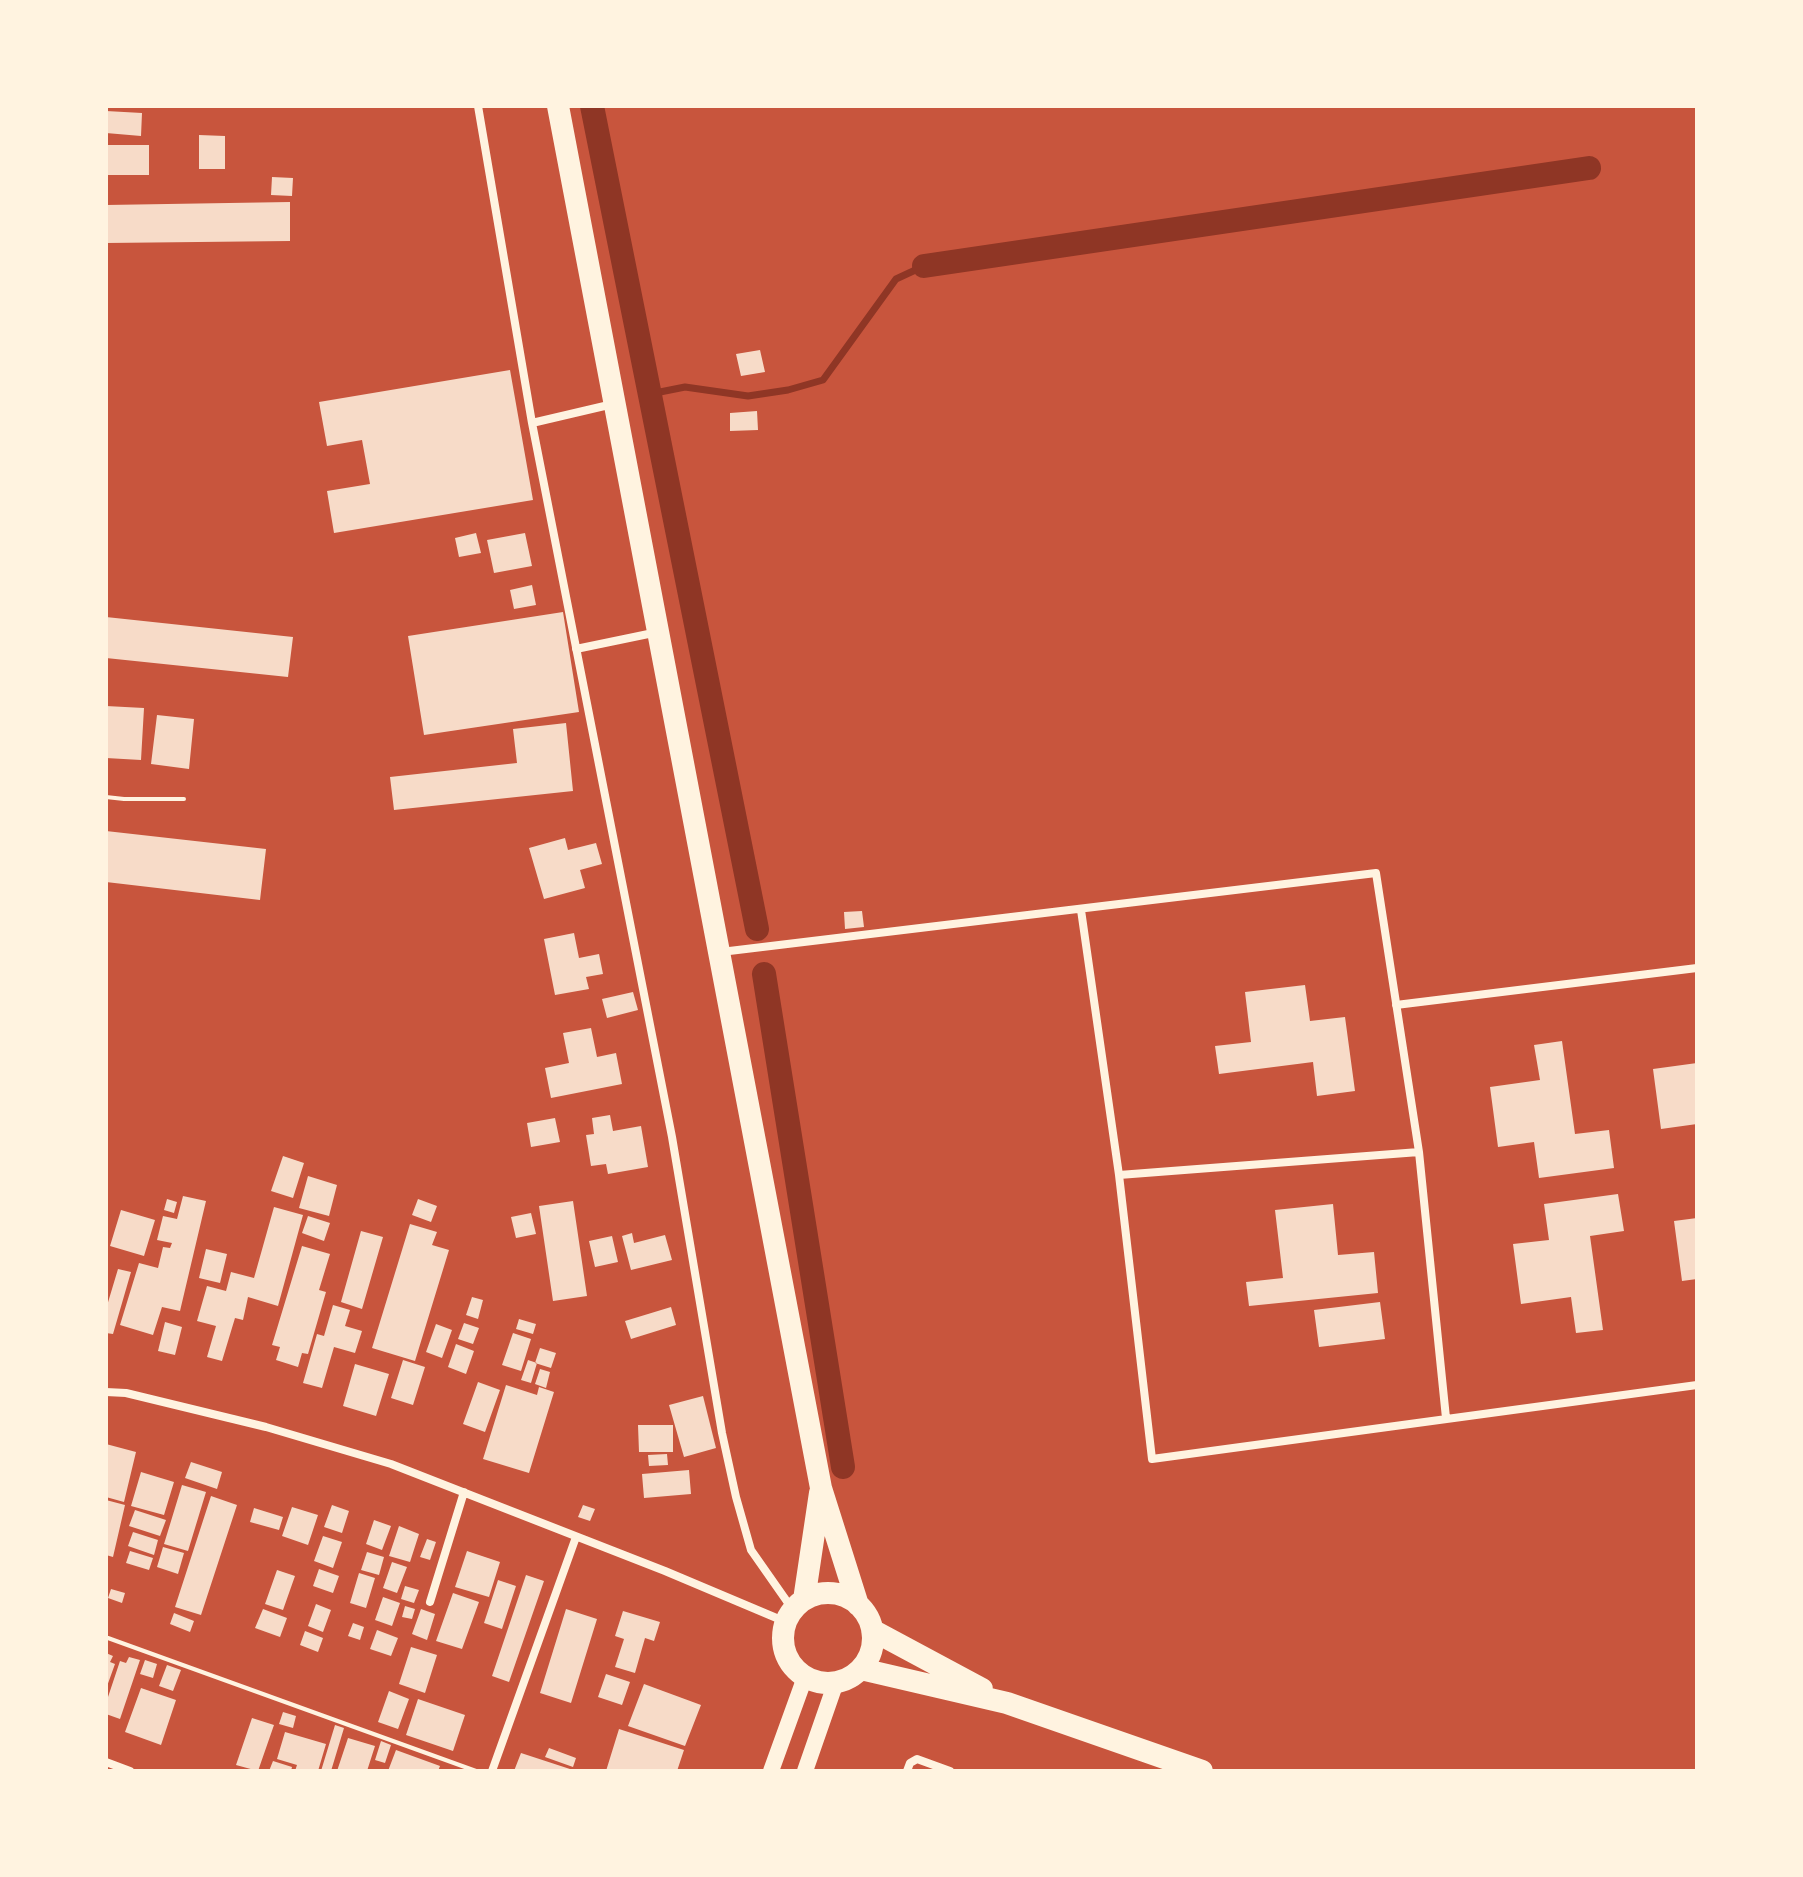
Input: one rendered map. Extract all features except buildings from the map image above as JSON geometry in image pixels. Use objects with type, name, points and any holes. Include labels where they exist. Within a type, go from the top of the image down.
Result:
[{"type":"highway","points":[[558,106],[821,1488],[858,1605]]},
{"type":"highway","points":[[794,1611],[817,1595],[845,1597],[858,1605],[867,1616],[872,1630],[869,1657],[861,1669],[850,1678],[826,1683],[805,1677],[787,1659],[783,1634],[794,1611],[821,1488]]},
{"type":"highway","points":[[872,1630],[1007,1703]]},
{"type":"highway","points":[[861,1669],[1007,1703],[1202,1771]]},
{"type":"main road","points":[[771,1771],[805,1677]]},
{"type":"main road","points":[[805,1771],[836,1682]]},
{"type":"street","points":[[478,106],[532,423],[672,1137],[722,1433],[751,1550],[794,1611]]},
{"type":"street","points":[[532,423],[615,404]]},
{"type":"street","points":[[576,649],[659,632]]},
{"type":"street","points":[[720,952],[1376,873],[1419,1152],[1446,1418]]},
{"type":"street","points":[[1081,910],[1119,1175],[1152,1459],[1697,1385]]},
{"type":"street","points":[[1396,1005],[1697,968]]},
{"type":"street","points":[[1119,1175],[1419,1152]]},
{"type":"street","points":[[106,1392],[126,1393],[266,1427],[391,1464],[665,1571],[794,1611]]},
{"type":"street","points":[[430,1602],[464,1492]]},
{"type":"street","points":[[492,1771],[576,1537]]},
{"type":"street","points":[[907,1771],[910,1763],[917,1759],[950,1771]]},
{"type":"street","points":[[106,1762],[130,1771]]},
{"type":"path","points":[[106,797],[184,799]]},
{"type":"path","points":[[108,1638],[476,1771]]},
{"type":"waterway","points":[[592,106],[757,929]]},
{"type":"waterway","points":[[924,266],[1589,168]]},
{"type":"waterway","points":[[650,394],[685,387],[748,396],[788,390],[823,380],[896,279],[924,266]]},
{"type":"waterway","points":[[764,974],[843,1467]]}]
